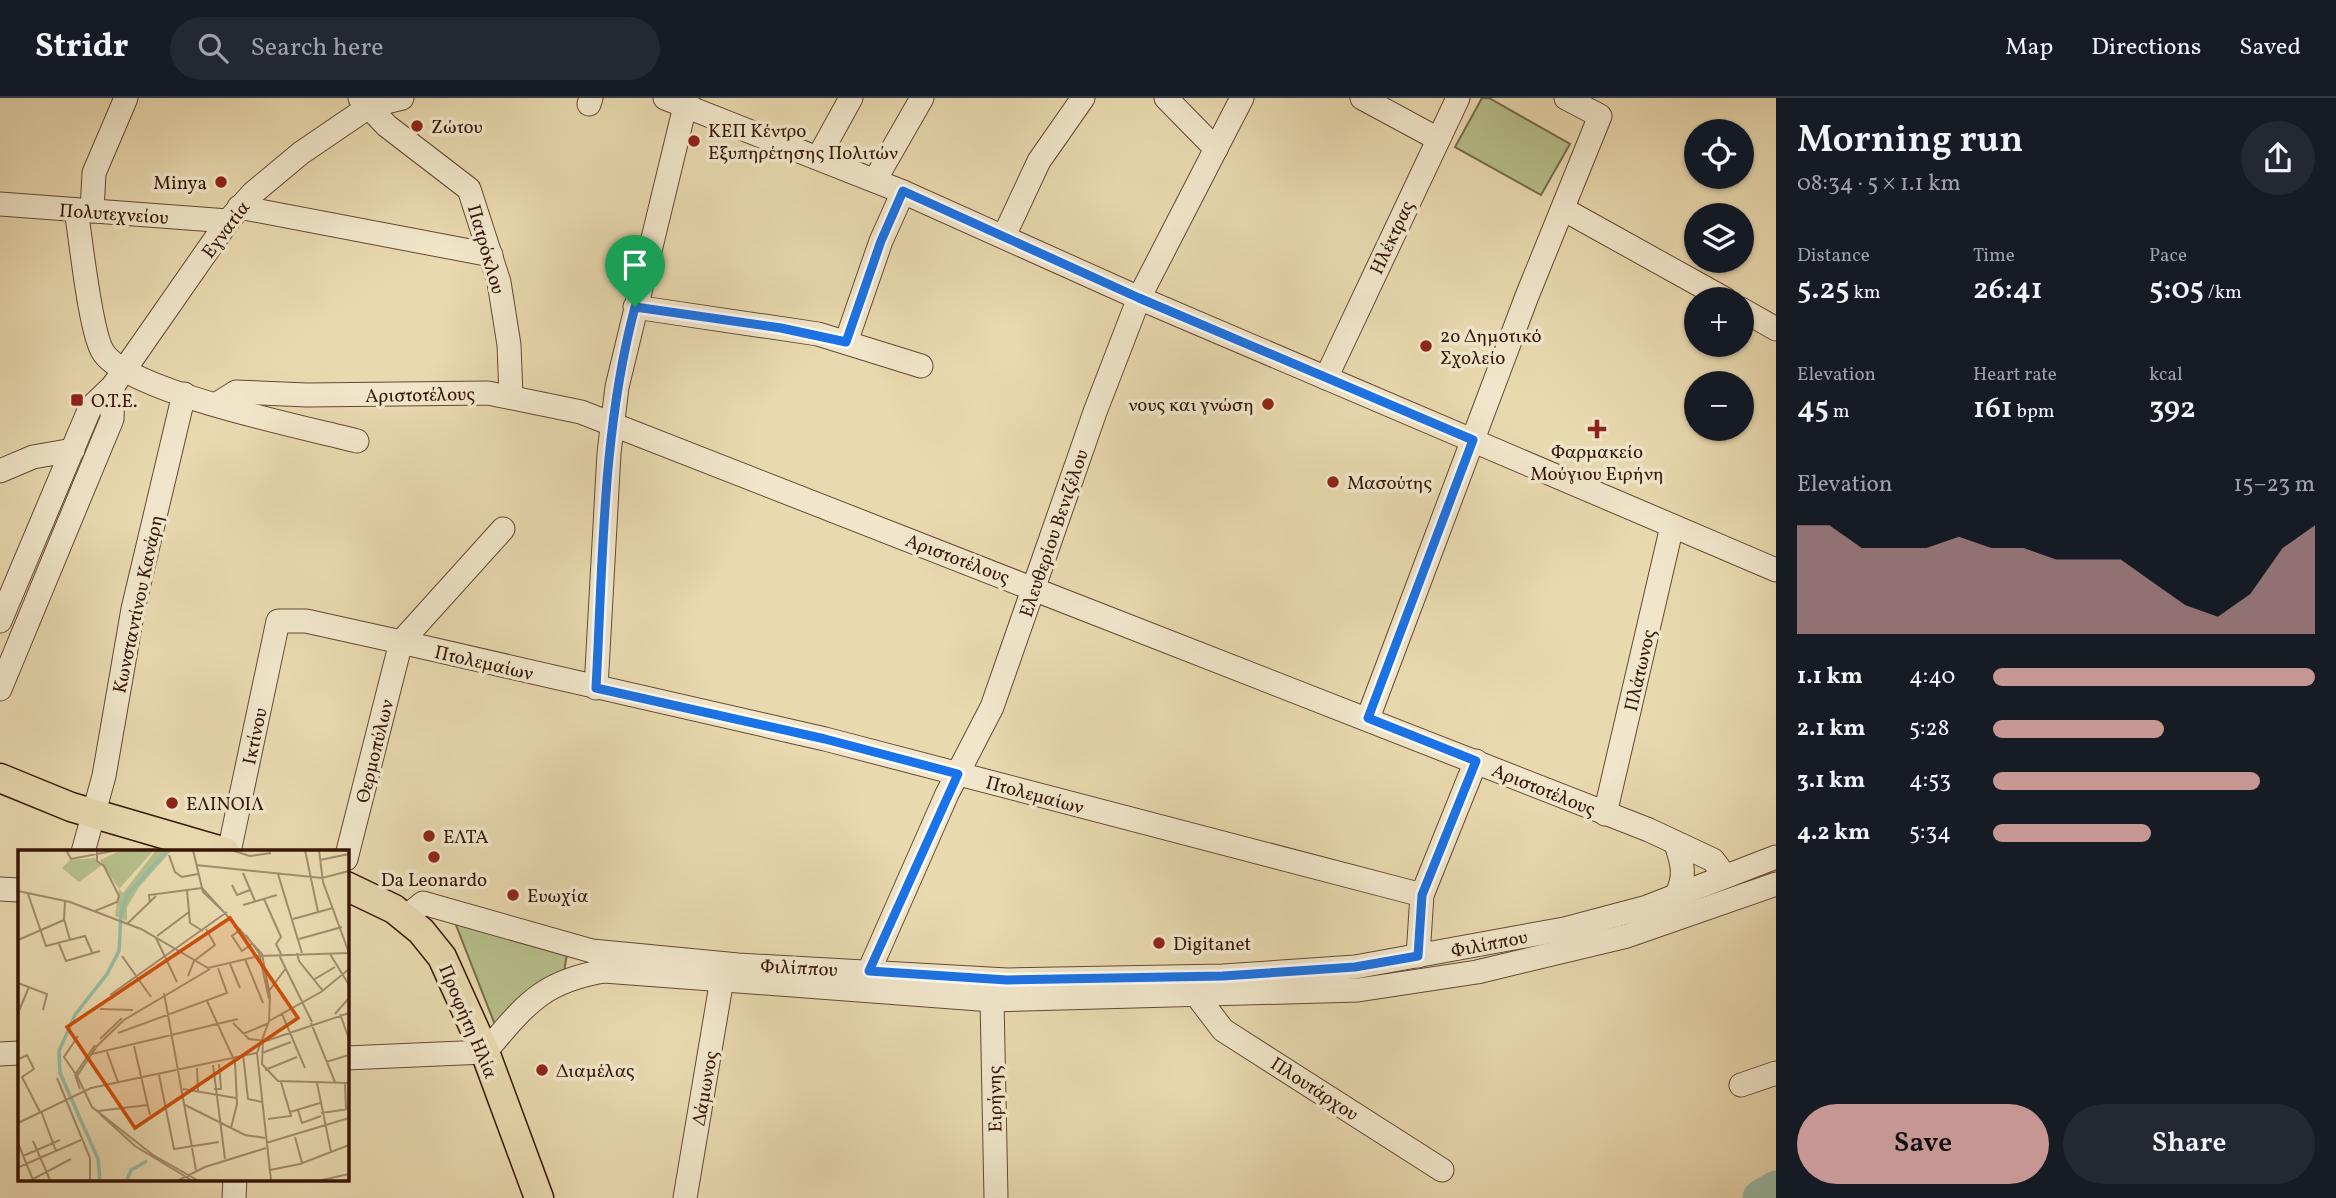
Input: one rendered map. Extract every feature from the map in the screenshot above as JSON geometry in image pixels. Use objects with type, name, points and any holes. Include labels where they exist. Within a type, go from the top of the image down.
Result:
[{"type":"main road","points":[[0,778],[93,814],[220,850]]},
{"type":"main road","name":"Προφήτη Ηλία","points":[[348,887],[372,896],[406,917],[428,937],[442,957],[485,1052],[539,1198]]},
{"type":"street","points":[[0,689],[112,419],[119,378],[101,349],[84,211],[96,167],[126,98]]},
{"type":"street","name":"Εγνατία","points":[[0,621],[90,408],[119,378],[234,214],[286,164],[368,101],[402,98]]},
{"type":"street","points":[[820,156],[851,98]]},
{"type":"street","points":[[875,180],[922,98]]},
{"type":"street","points":[[1004,236],[1039,161],[1083,98]]},
{"type":"street","points":[[1166,98],[1216,149]]},
{"type":"street","name":"Ελευθερίου Βενιζέλου","points":[[869,971],[958,774],[992,707],[1139,298],[1242,98]]},
{"type":"street","points":[[1362,98],[1438,138]]},
{"type":"street","name":"Ηλέκτρας","points":[[1326,378],[1458,98]]},
{"type":"street","points":[[1368,718],[1600,116],[1566,98]]},
{"type":"street","points":[[596,688],[612,424],[619,372],[679,100],[903,191],[1139,298],[1776,570]]},
{"type":"street","name":"Πατρόκλου","points":[[368,101],[387,126],[469,189],[491,255],[505,318],[511,396]]},
{"type":"street","points":[[846,342],[881,241],[903,191]]},
{"type":"street","name":"Πολυτεχνείου","points":[[0,204],[84,211],[234,214],[491,255]]},
{"type":"street","points":[[1563,209],[1703,287]]},
{"type":"street","points":[[635,307],[768,326],[846,342],[921,366]]},
{"type":"street","points":[[1754,317],[1776,330]]},
{"type":"street","points":[[119,378],[357,441]]},
{"type":"street","name":"Αριστοτέλους","points":[[217,404],[236,392],[307,395],[453,393],[511,396],[581,412],[1661,835],[1713,860],[1726,876]]},
{"type":"street","name":"Κωνσταντίνου Κανάρη","points":[[84,850],[104,776],[135,599],[184,394]]},
{"type":"street","points":[[0,471],[33,457],[72,450]]},
{"type":"street","name":"Πλάτωνος","points":[[1605,814],[1672,526]]},
{"type":"street","name":"Πτολεμαίων","points":[[401,642],[503,529]]},
{"type":"street","name":"Πτολεμαίων","points":[[278,621],[306,621],[825,739],[1422,895]]},
{"type":"street","name":"Ικτίνου","points":[[227,850],[278,621]]},
{"type":"street","name":"Θερμοπύλων","points":[[348,851],[401,642]]},
{"type":"street","points":[[1418,956],[1422,895],[1476,761]]},
{"type":"street","points":[[1676,844],[1684,869],[1684,880],[1676,896]]},
{"type":"street","name":"Φιλίππου","points":[[406,917],[423,903],[592,951],[738,965],[1007,980],[1223,976],[1355,967],[1594,922],[1676,896],[1776,858]]},
{"type":"street","name":"Φιλίππου","points":[[485,1052],[530,1001],[553,985],[604,971],[992,1000],[1358,990],[1477,972],[1627,936],[1776,884]]},
{"type":"street","points":[[0,889],[18,890]]},
{"type":"street","name":"Δάμωνος","points":[[685,1198],[722,979]]},
{"type":"street","name":"Πλουτάρχου","points":[[1197,996],[1223,1030],[1442,1170]]},
{"type":"street","name":"Ειρήνης","points":[[992,1000],[996,1198]]},
{"type":"street","points":[[348,1058],[485,1052]]},
{"type":"street","points":[[0,1054],[18,1054]]},
{"type":"street","points":[[1741,1085],[1776,1073]]},
{"type":"street","points":[[234,1198],[235,1180]]},
{"type":"green space","points":[[1482,98],[1489,98],[1570,144],[1541,195],[1455,147]]},
{"type":"green space","points":[[463,924],[567,954],[564,972],[497,1030],[456,925]]},
{"type":"waterway","points":[[1761,1198],[1776,1189]]},
{"type":"place","name":"Ζώτου","points":[[417,126]]},
{"type":"place","name":"ΚΕΠ Κέντρο Εξυπηρέτησης Πολιτών","points":[[694,141]]},
{"type":"place","name":"Minya","points":[[221,182]]},
{"type":"place","name":"2ο Δημοτικό Σχολείο","points":[[1426,346]]},
{"type":"place","name":"Ο.Τ.Ε.","points":[[77,400]]},
{"type":"place","name":"νους και γνώση","points":[[1268,404]]},
{"type":"place","name":"Φαρμακείο Μούγιου Ειρήνη","points":[[1597,429]]},
{"type":"place","name":"Μασούτης","points":[[1333,482]]},
{"type":"place","name":"ΕΛΙΝΟΙΛ","points":[[172,803]]},
{"type":"place","name":"ΕΛΤΑ","points":[[429,836]]},
{"type":"place","name":"Da Leonardo","points":[[434,857]]},
{"type":"place","name":"Ευωχία","points":[[513,895]]},
{"type":"place","name":"Digitanet","points":[[1159,943]]},
{"type":"place","name":"Διαμέλας","points":[[542,1070]]},
{"type":"route","points":[[903,191],[1139,298],[1473,440],[1368,718],[1476,761],[1422,895],[1418,956],[1355,967],[1223,976],[1007,980],[869,971],[958,774],[825,739],[596,688],[612,424],[619,372],[635,307],[818,334],[846,342],[881,241],[903,191]]}]
